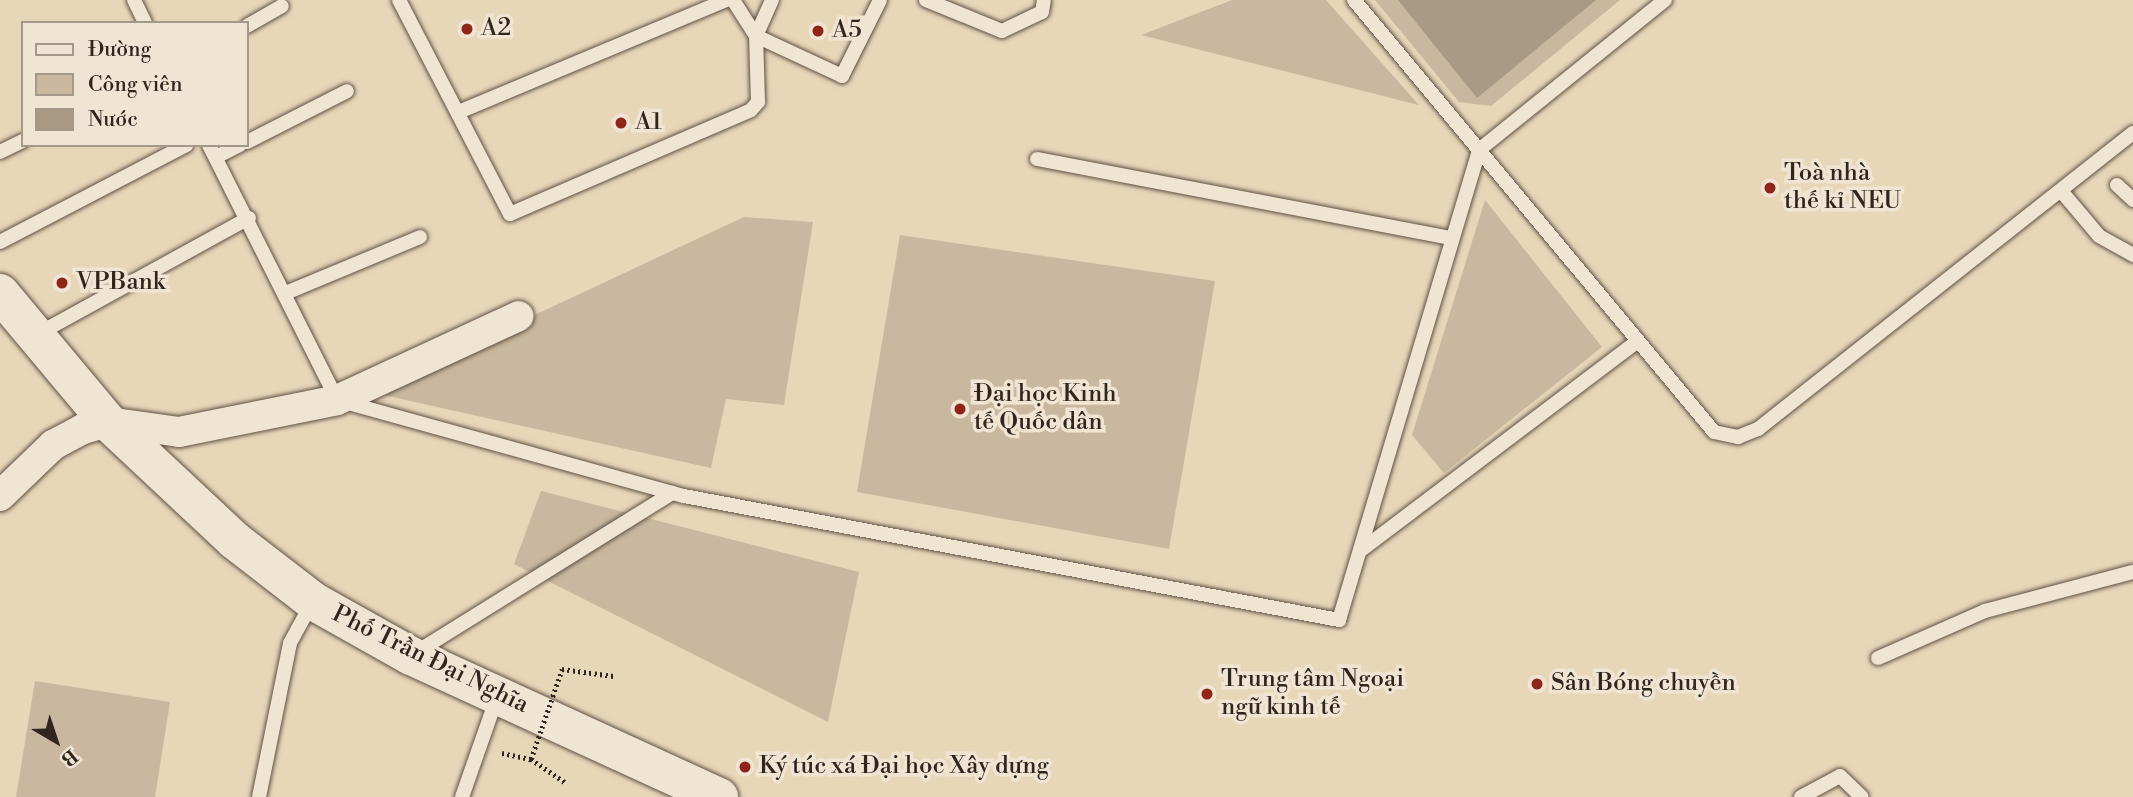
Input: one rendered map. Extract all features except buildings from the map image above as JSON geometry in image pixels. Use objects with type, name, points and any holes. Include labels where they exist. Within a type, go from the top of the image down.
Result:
[{"type":"street","name":"Phố Trần Đại Nghĩa","points":[[0,293],[108,422],[234,540],[313,601],[411,656],[719,797]]},
{"type":"street","points":[[0,496],[52,446],[108,422],[167,434],[337,400],[519,316]]},
{"type":"lane","points":[[134,0],[144,21]]},
{"type":"lane","points":[[399,0],[461,111],[510,214],[751,110],[758,102],[756,36],[772,0]]},
{"type":"lane","points":[[461,111],[727,0]]},
{"type":"lane","points":[[733,0],[756,36],[842,76],[880,0]]},
{"type":"lane","points":[[926,0],[1002,31],[1042,12],[1044,0]]},
{"type":"lane","points":[[1354,0],[1714,432],[1738,437],[1758,429],[2062,192],[2133,132]]},
{"type":"lane","points":[[231,147],[212,151],[288,292],[337,400],[672,493],[1339,620],[1450,238],[1479,150],[1665,0]]},
{"type":"lane","points":[[248,25],[282,6]]},
{"type":"lane","points":[[248,141],[347,91]]},
{"type":"lane","points":[[0,152],[21,142]]},
{"type":"lane","points":[[0,242],[182,147]]},
{"type":"lane","points":[[1037,159],[1450,238]]},
{"type":"lane","points":[[2117,185],[2133,200]]},
{"type":"lane","points":[[2062,192],[2099,236],[2133,255]]},
{"type":"lane","points":[[35,336],[249,218]]},
{"type":"lane","points":[[288,292],[420,237]]},
{"type":"lane","points":[[1360,551],[1638,341]]},
{"type":"lane","points":[[411,656],[672,493]]},
{"type":"lane","points":[[1878,658],[1985,611],[2133,572]]},
{"type":"lane","points":[[259,797],[290,643],[313,601]]},
{"type":"lane","points":[[462,797],[497,696]]},
{"type":"lane","points":[[1801,797],[1840,776],[1862,797]]},
{"type":"path","points":[[531,759],[562,668],[614,676]]},
{"type":"path","points":[[490,750],[531,759],[566,783]]},
{"type":"green space","points":[[1232,0],[1326,0],[1419,105],[1141,35]]},
{"type":"green space","points":[[1375,0],[1620,0],[1491,106],[1459,102]]},
{"type":"green space","points":[[1485,200],[1602,347],[1444,473],[1412,435]]},
{"type":"green space","points":[[744,217],[813,222],[784,405],[726,399],[711,468],[370,392]]},
{"type":"green space","points":[[900,235],[1215,281],[1169,549],[857,492]]},
{"type":"green space","points":[[541,491],[859,572],[828,722],[514,564]]},
{"type":"green space","points":[[35,681],[170,702],[155,797],[16,797]]},
{"type":"water","points":[[1398,0],[1596,0],[1477,98]]},
{"type":"place","name":"A2","points":[[467,29]]},
{"type":"place","name":"A5","points":[[818,31]]},
{"type":"place","name":"A1","points":[[621,123]]},
{"type":"place","name":"Toà nhà thế kỉ NEU","points":[[1770,188]]},
{"type":"place","name":"VPBank","points":[[62,283]]},
{"type":"place","name":"Đại học Kinh tế Quốc dân","points":[[960,409]]},
{"type":"place","name":"Sân Bóng chuyền","points":[[1537,684]]},
{"type":"place","name":"Trung tâm Ngoại ngữ kinh tế","points":[[1207,694]]},
{"type":"place","name":"Ký túc xá Đại học Xây dựng","points":[[745,767]]}]
